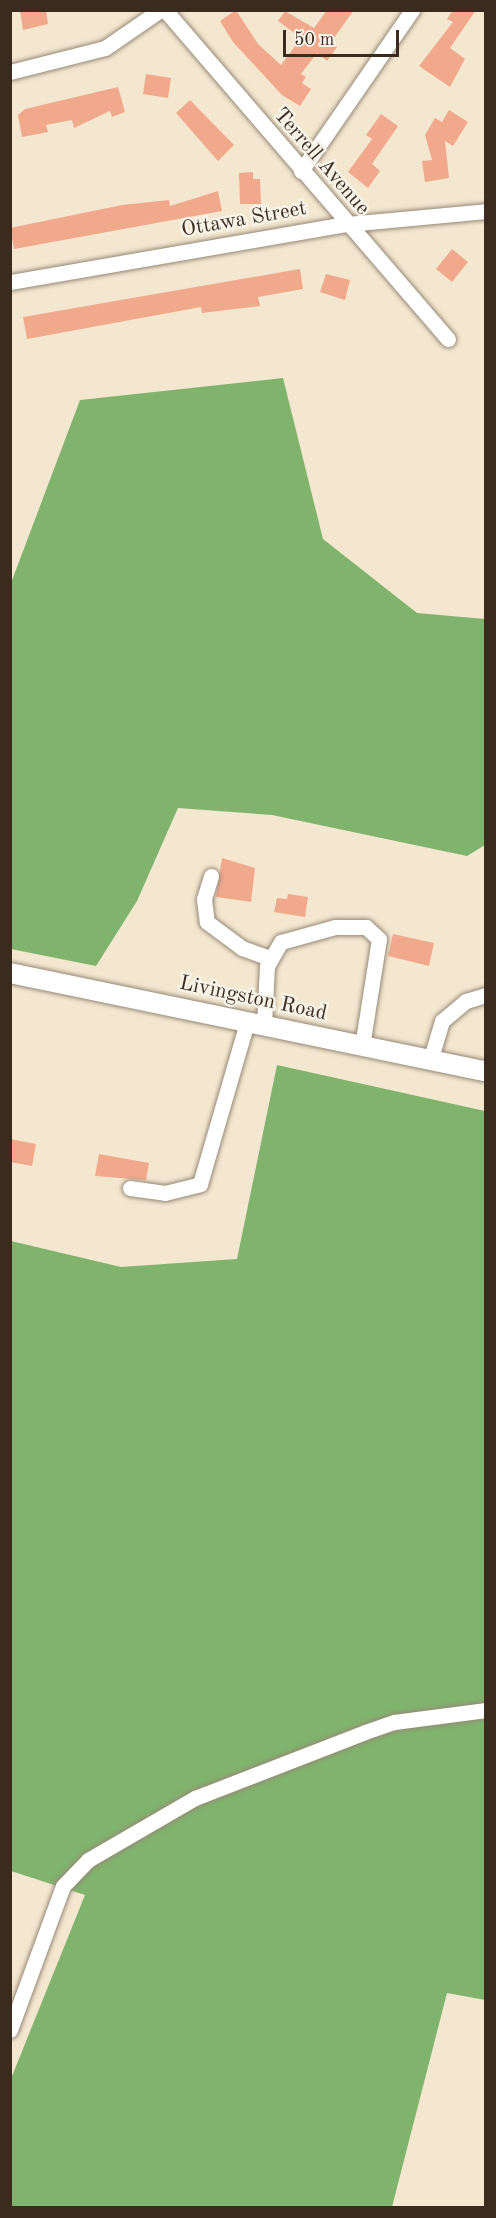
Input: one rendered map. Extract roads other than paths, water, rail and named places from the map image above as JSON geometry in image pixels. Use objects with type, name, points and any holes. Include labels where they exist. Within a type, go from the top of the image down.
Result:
[{"type":"main road","name":"Livingston Road","points":[[10,974],[486,1072]]},
{"type":"street","points":[[10,72],[105,48],[160,10]]},
{"type":"street","name":"Terrell Avenue","points":[[165,10],[301,171],[448,339]]},
{"type":"street","points":[[301,171],[412,10]]},
{"type":"street","name":"Ottawa Street","points":[[10,282],[347,224],[486,211]]},
{"type":"street","points":[[211,876],[204,899],[207,922],[242,948],[269,958]]},
{"type":"street","points":[[130,1188],[165,1193],[200,1184],[256,1024],[269,958],[281,942],[335,927],[366,927],[376,934],[362,1046]]},
{"type":"street","points":[[430,1061],[442,1021],[466,1001],[486,995]]},
{"type":"street","points":[[10,2030],[63,1887],[88,1860],[195,1798],[365,1732],[394,1722],[486,1710]]}]
